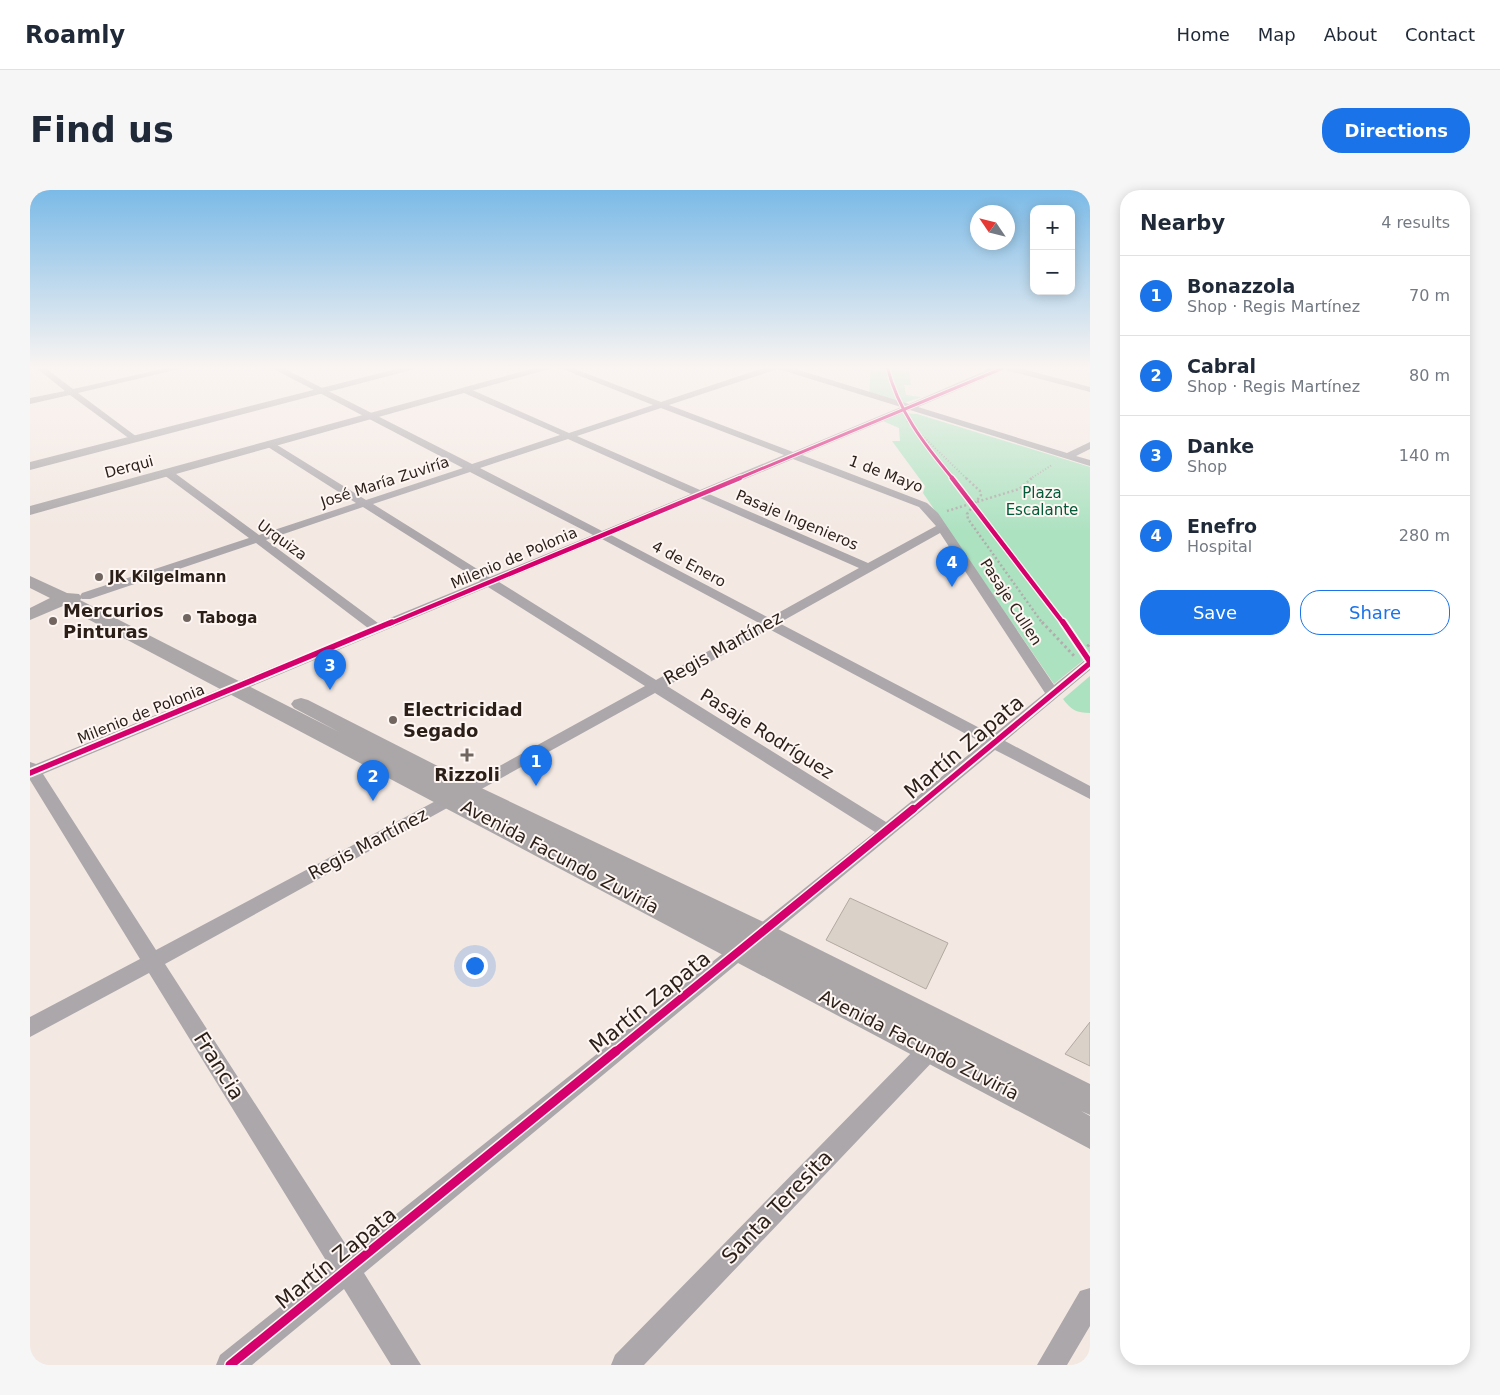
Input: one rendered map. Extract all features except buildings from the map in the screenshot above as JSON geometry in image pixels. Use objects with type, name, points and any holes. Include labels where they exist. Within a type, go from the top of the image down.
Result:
[{"type":"main road","points":[[30,466],[205,421]]},
{"type":"main road","name":"Derqui","points":[[30,511],[356,421]]},
{"type":"main road","name":"Avenida Facundo Zuviría","points":[[30,566],[246,684],[459,795],[749,942],[1090,1100]]},
{"type":"main road","name":"Avenida Facundo Zuviría","points":[[30,582],[63,600],[246,684]]},
{"type":"main road","points":[[30,615],[63,600],[86,596]]},
{"type":"main road","name":"Avenida Facundo Zuviría","points":[[749,942],[929,1050],[1090,1133]]},
{"type":"street","points":[[110,421],[134,439]]},
{"type":"street","name":"4 de Enero","points":[[382,421],[1090,793]]},
{"type":"street","name":"Pasaje Ingenieros","points":[[533,421],[868,568]]},
{"type":"street","name":"José María Zuviría","points":[[86,596],[616,421]]},
{"type":"street","name":"1 de Mayo","points":[[701,421],[915,500],[934,514],[942,527]]},
{"type":"street","name":"Milenio de Polonia","points":[[31,770],[246,684],[793,455],[848,421]]},
{"type":"street","points":[[949,421],[1090,463]]},
{"type":"street","name":"Pasaje Rodríguez","points":[[271,445],[887,832]]},
{"type":"street","points":[[1068,456],[1090,445]]},
{"type":"street","name":"Urquiza","points":[[168,473],[378,629]]},
{"type":"street","name":"Regis Martínez","points":[[30,1028],[459,795],[942,527]]},
{"type":"street","name":"Pasaje Cullen","points":[[942,527],[1053,695]]},
{"type":"street","name":"Martín Zapata","points":[[230,1365],[749,942],[887,832],[1090,663]]},
{"type":"street","name":"Francia","points":[[31,770],[154,960],[407,1365]]},
{"type":"street","name":"Santa Teresita","points":[[625,1365],[929,1050]]},
{"type":"street","points":[[1052,1365],[1090,1302]]},
{"type":"path","points":[[907,421],[980,491],[981,495],[968,514],[968,519],[1043,624],[1075,657],[1090,644]]},
{"type":"path","points":[[934,514],[974,504],[1019,489],[1028,480],[1052,465]]},
{"type":"green space","name":"Plaza Escalante","points":[[883,421],[939,421],[1090,467],[1090,655],[1054,684],[923,493],[925,486],[892,441],[900,441],[899,428]]},
{"type":"green space","points":[[1090,676],[1090,713],[1081,712],[1069,706],[1063,699]]},
{"type":"cycle path","points":[[30,773],[876,421]]},
{"type":"cycle path","points":[[908,421],[1033,581],[1063,621],[1090,662]]},
{"type":"cycle path","points":[[230,1365],[887,831],[1090,663]]},
{"type":"place","name":"JK Kilgelmann","points":[[99,577]]},
{"type":"place","name":"Enefro","points":[[952,587]]},
{"type":"place","name":"Taboga","points":[[187,618]]},
{"type":"place","name":"Mercurios Pinturas","points":[[53,621]]},
{"type":"place","name":"Danke","points":[[330,690]]},
{"type":"place","name":"Electricidad Segado","points":[[393,720]]},
{"type":"place","name":"Rizzoli","points":[[467,755]]},
{"type":"place","name":"Bonazzola","points":[[536,786]]},
{"type":"place","name":"Cabral","points":[[373,801]]}]
